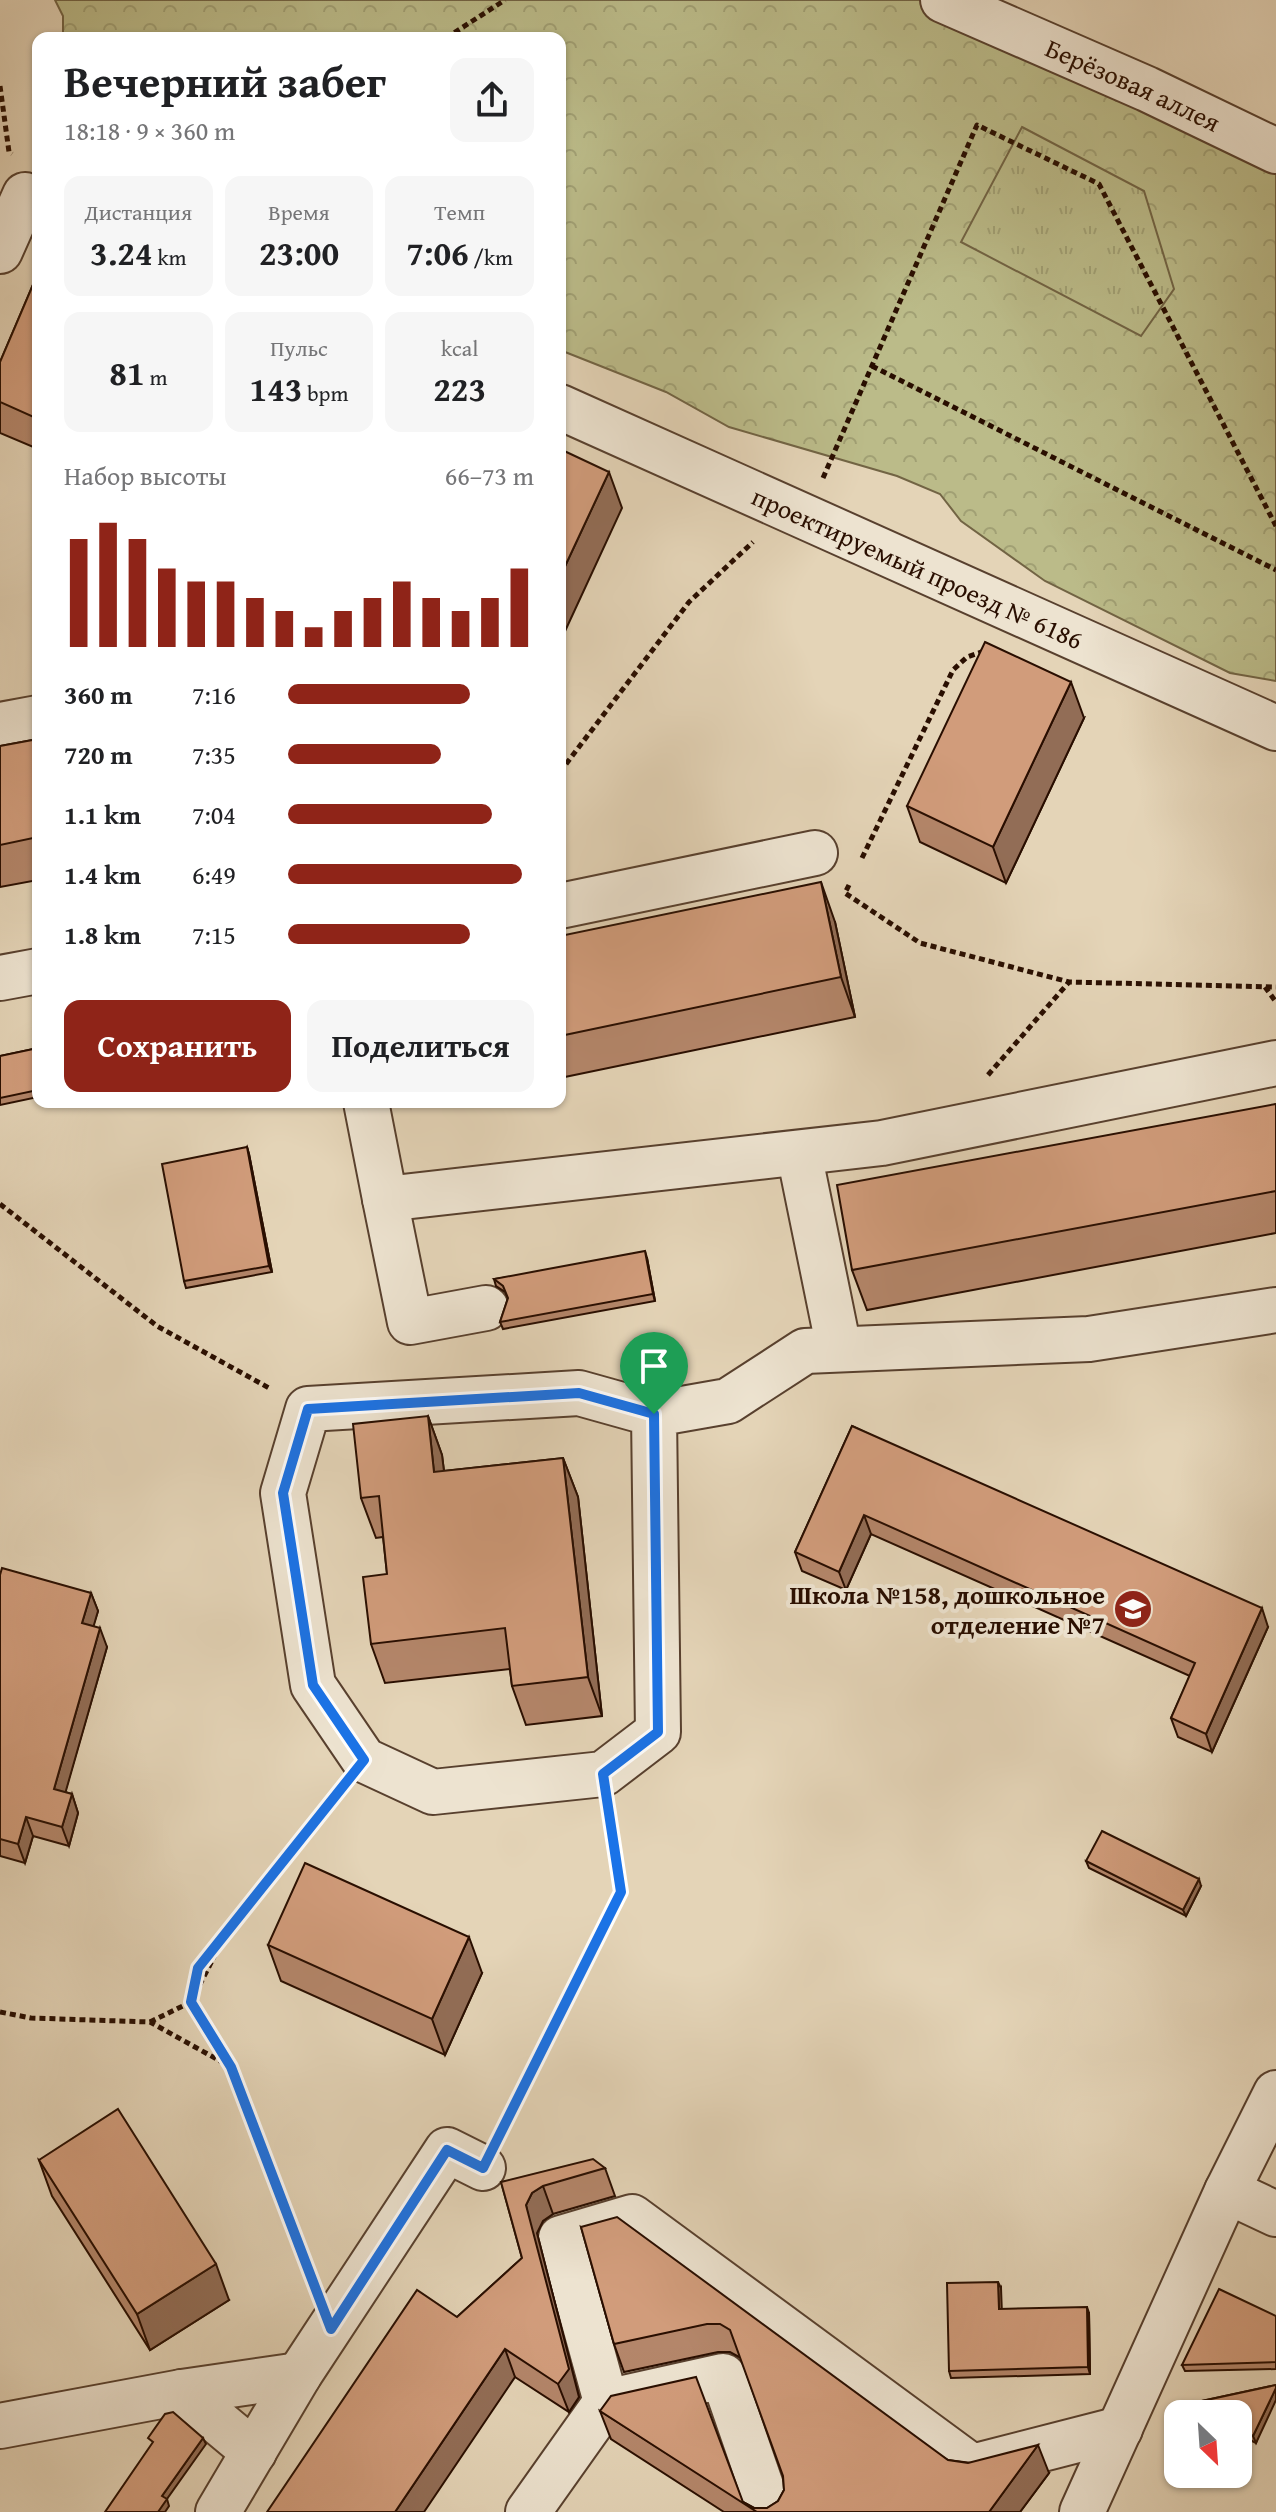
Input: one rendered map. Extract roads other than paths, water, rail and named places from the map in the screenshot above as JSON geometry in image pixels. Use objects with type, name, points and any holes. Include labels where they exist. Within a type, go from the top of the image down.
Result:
[{"type":"street","name":"Берёзовая аллея","points":[[943,0],[1147,89],[1276,151]]},
{"type":"street","points":[[0,251],[20,182]]},
{"type":"street","name":"проектируемый проезд № 6186","points":[[566,410],[1276,728]]},
{"type":"street","points":[[0,725],[32,719]]},
{"type":"street","points":[[566,905],[815,853]]},
{"type":"street","points":[[0,978],[32,972]]},
{"type":"street","points":[[385,1199],[799,1153],[938,1132],[1276,1063]]},
{"type":"street","points":[[367,1108],[410,1322],[486,1308]]},
{"type":"street","points":[[799,1153],[839,1349]]},
{"type":"street","points":[[654,1414],[658,1732],[603,1774],[433,1792],[364,1760],[313,1685],[283,1493],[308,1409],[579,1393],[654,1414],[728,1401],[805,1351],[1089,1339],[1276,1310]]},
{"type":"street","points":[[1093,2509],[1120,2429],[1227,2191],[1276,2093]]},
{"type":"street","points":[[218,2512],[299,2375],[447,2150],[483,2168]]},
{"type":"street","points":[[1227,2191],[1276,2214]]},
{"type":"street","points":[[606,2402],[561,2238],[632,2217],[972,2467],[1120,2429]]},
{"type":"street","points":[[0,2426],[182,2392],[299,2375]]},
{"type":"street","points":[[528,2512],[606,2402],[723,2376],[770,2512]]},
{"type":"street","points":[[182,2392],[254,2452]]},
{"type":"place","name":"Школа №158, дошкольное отделение №7","points":[[1133,1609]]}]
